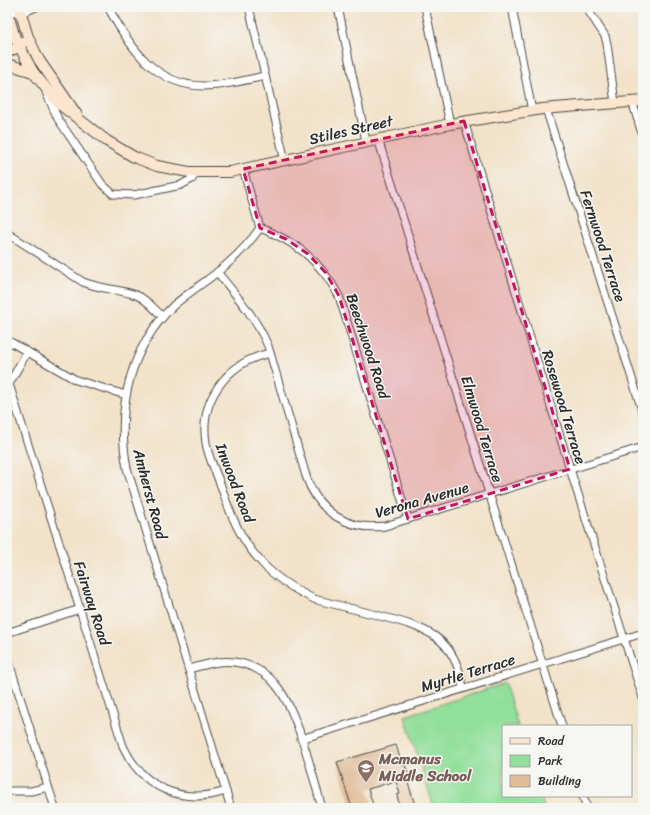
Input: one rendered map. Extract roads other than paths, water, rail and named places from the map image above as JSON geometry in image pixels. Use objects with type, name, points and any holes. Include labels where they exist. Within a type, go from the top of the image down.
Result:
[{"type":"main road","name":"Stiles Street","points":[[20,10],[28,37],[47,74],[76,112],[78,118]]},
{"type":"main road","name":"Stiles Street","points":[[7,11],[14,41],[33,72],[58,103],[72,116],[78,118],[107,141],[134,157],[157,166],[196,173],[220,173],[285,161],[366,141],[464,121],[546,109],[643,101]]},
{"type":"main road","points":[[7,52],[14,41],[28,37]]},
{"type":"main road","points":[[7,64],[33,72]]},
{"type":"street","points":[[7,11],[36,7]]},
{"type":"street","points":[[108,7],[120,30],[138,54],[159,73],[167,78],[185,84],[204,86],[265,76]]},
{"type":"street","points":[[249,7],[285,161]]},
{"type":"street","points":[[338,7],[366,141]]},
{"type":"street","points":[[425,7],[450,124]]},
{"type":"street","points":[[512,7],[532,111]]},
{"type":"street","points":[[586,7],[605,36],[615,103]]},
{"type":"street","points":[[43,86],[58,119],[102,184],[113,194],[134,195],[181,185],[192,179],[196,173]]},
{"type":"street","points":[[632,101],[643,137]]},
{"type":"street","name":"Fernwood Terrace","points":[[546,109],[643,413]]},
{"type":"street","name":"Rosewood Terrace","points":[[464,121],[570,469],[643,698]]},
{"type":"street","name":"Elmwood Terrace","points":[[378,139],[562,725]]},
{"type":"street","points":[[243,169],[260,228]]},
{"type":"street","name":"Amherst Road","points":[[231,808],[127,468],[122,432],[129,379],[143,346],[163,317],[175,304],[218,272],[251,241],[260,228]]},
{"type":"street","name":"Beechwood Road","points":[[260,228],[286,239],[308,254],[326,273],[339,296],[408,519]]},
{"type":"street","points":[[7,233],[83,282],[92,286],[140,297],[163,317]]},
{"type":"street","name":"Verona Avenue","points":[[218,272],[250,313],[261,331],[270,353],[306,476],[313,493],[321,504],[338,518],[357,526],[378,527],[408,519],[643,447]]},
{"type":"street","points":[[7,340],[76,380],[126,395]]},
{"type":"street","name":"Fairway Road","points":[[27,352],[9,384],[123,746],[133,764],[151,782],[173,793],[198,797],[226,791]]},
{"type":"street","name":"Inwood Road","points":[[270,353],[247,361],[227,375],[213,395],[205,419],[206,444],[229,510],[242,537],[262,563],[273,574],[300,592],[314,599],[414,625],[432,633],[448,647],[455,659],[460,672],[463,688]]},
{"type":"street","points":[[7,633],[80,609]]},
{"type":"street","name":"Myrtle Terrace","points":[[301,738],[643,632]]},
{"type":"street","points":[[7,656],[55,808]]},
{"type":"street","points":[[189,669],[212,663],[228,662],[248,666],[261,672],[272,680],[280,691],[301,738],[322,808]]},
{"type":"street","points":[[7,792],[31,791],[48,786]]},
{"type":"street","points":[[584,797],[587,808]]},
{"type":"place","name":"Mcmanus Middle School","points":[[366,783]]}]
